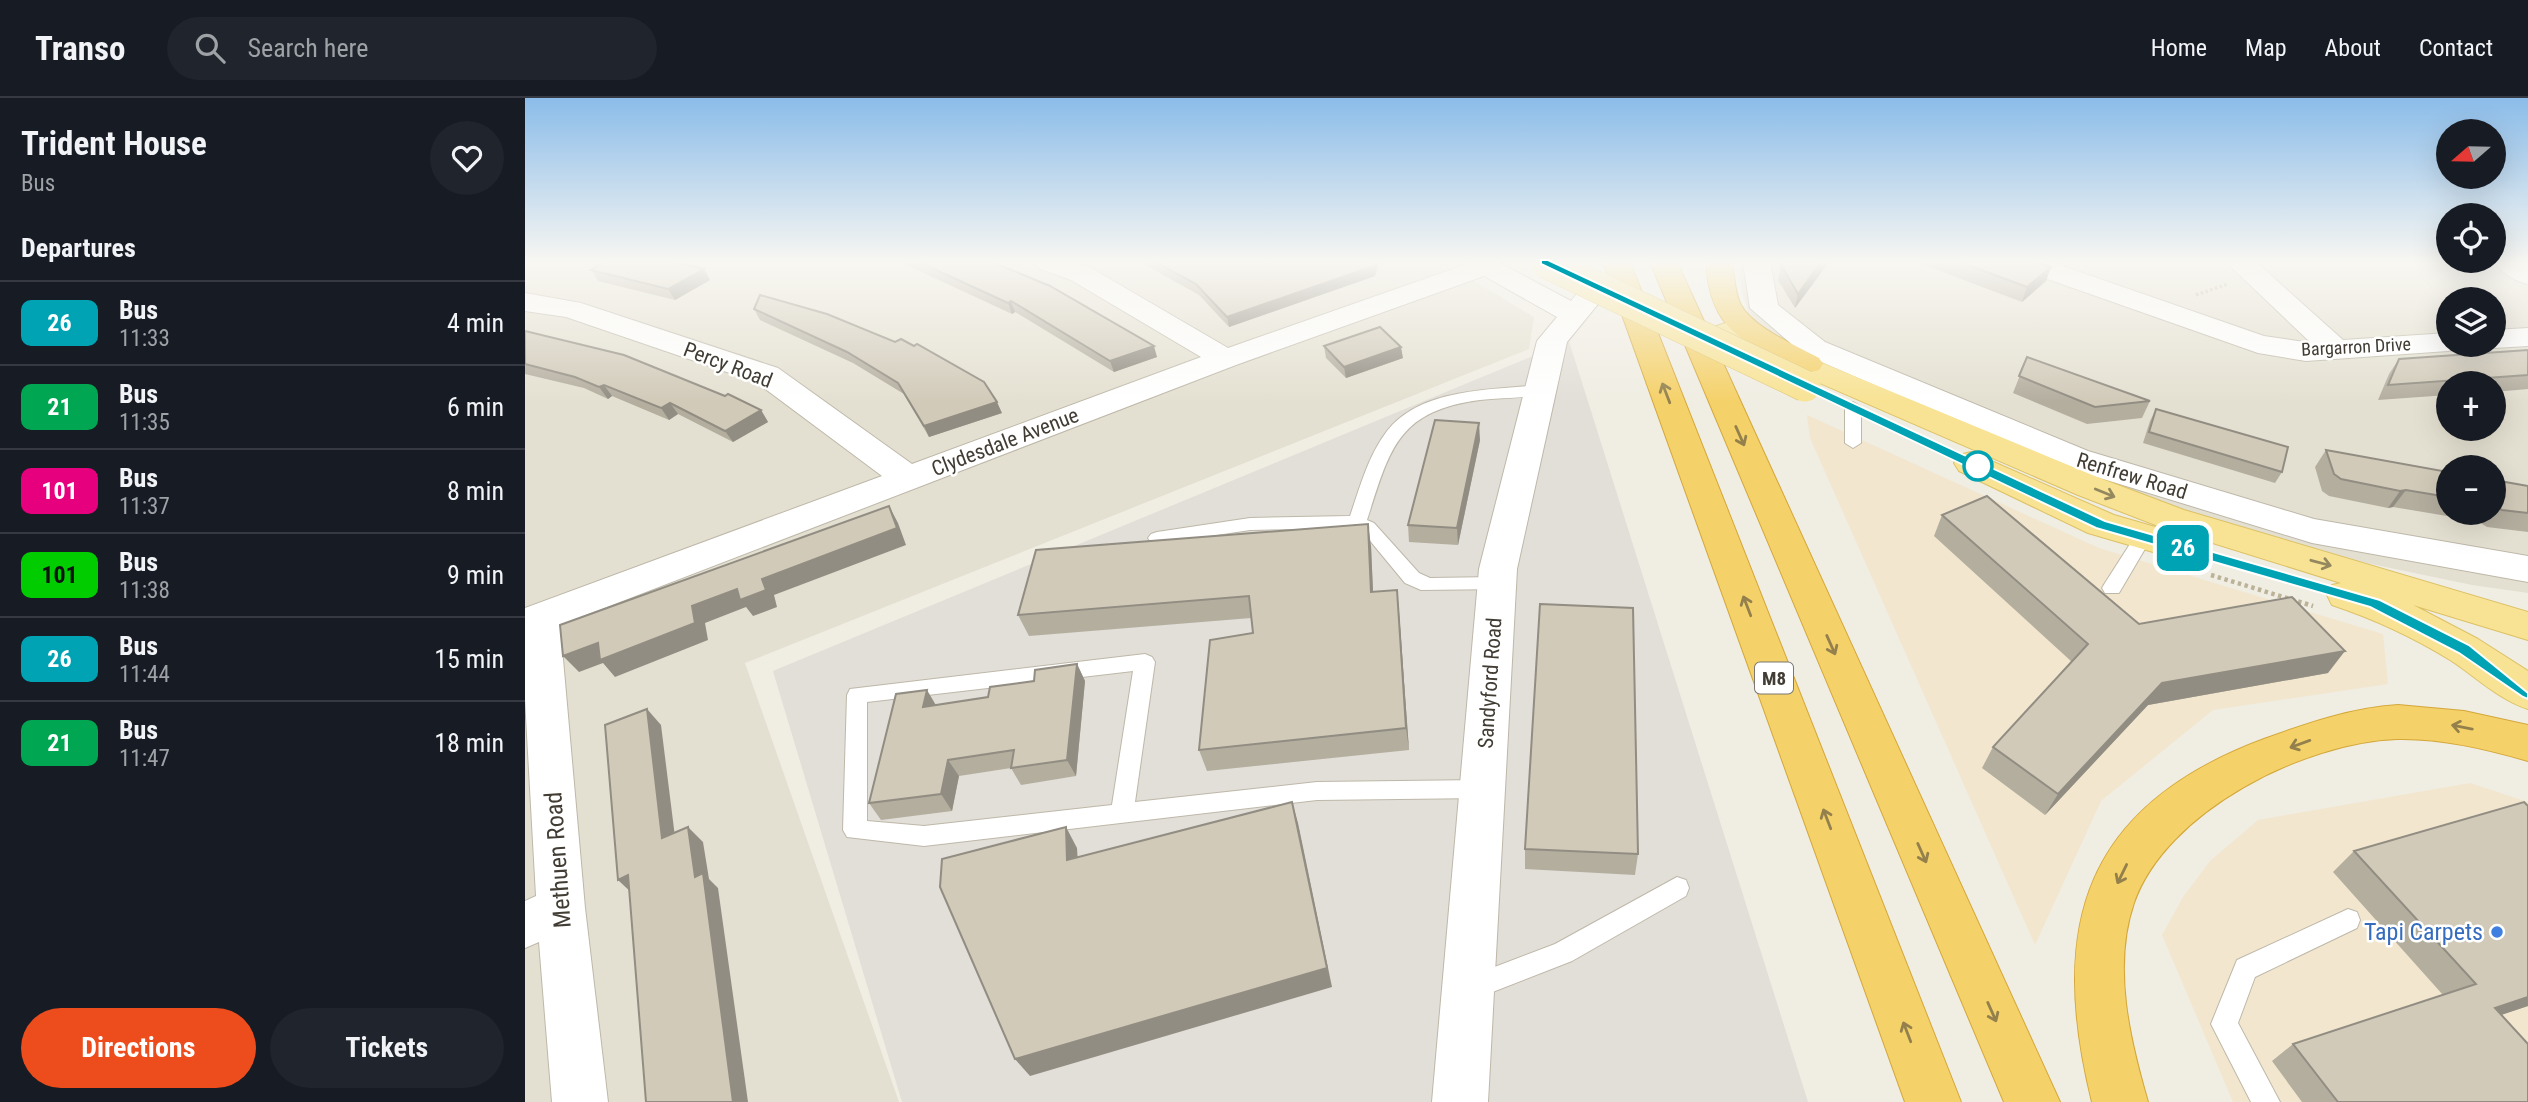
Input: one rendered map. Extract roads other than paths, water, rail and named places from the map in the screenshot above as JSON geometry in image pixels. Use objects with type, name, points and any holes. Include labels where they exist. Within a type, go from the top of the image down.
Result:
[{"type":"highway","name":"M8","points":[[1605,309],[1933,1102]]},
{"type":"highway","points":[[1684,309],[2032,1102]]},
{"type":"highway","points":[[1728,309],[1741,324],[1806,375]]},
{"type":"highway","points":[[2120,1102],[2107,1053],[2099,990],[2103,930],[2108,906],[2123,870],[2144,837],[2170,811],[2195,792],[2257,760],[2366,725],[2395,722],[2456,725],[2528,743]]},
{"type":"main road","points":[[1648,309],[1806,375],[2171,518],[2528,626]]},
{"type":"main road","points":[[1678,309],[1806,375],[1853,407],[2101,524],[2375,604],[2464,649],[2528,693]]},
{"type":"street","name":"Percy Road","points":[[570,309],[767,375],[908,478]]},
{"type":"street","points":[[1140,309],[1225,359]]},
{"type":"street","name":"Clydesdale Avenue","points":[[533,620],[1361,309]]},
{"type":"street","name":"Sandyford Road","points":[[1460,1102],[1498,569],[1552,341],[1578,309]]},
{"type":"street","name":"Renfrew Road","points":[[1765,309],[1814,348],[2076,459],[2312,531],[2528,569]]},
{"type":"street","name":"Bargarron Drive","points":[[2156,309],[2258,344],[2306,352],[2436,343]]},
{"type":"street","points":[[2292,309],[2336,350]]},
{"type":"street","points":[[2506,338],[2528,337]]},
{"type":"street","name":"Methuen Road","points":[[533,620],[543,916],[580,1102]]},
{"type":"lane","points":[[1357,523],[1384,450],[1395,432],[1411,418],[1435,406],[1457,400],[1540,390]]},
{"type":"lane","points":[[1853,407],[1853,443]]},
{"type":"lane","points":[[1157,538],[1250,524],[1357,523],[1368,527],[1412,578],[1420,583],[1497,584]]},
{"type":"lane","points":[[2112,588],[2143,537]]},
{"type":"lane","points":[[1122,814],[1145,662],[857,695],[855,830],[924,836],[1122,814],[1317,791],[1482,789]]},
{"type":"lane","points":[[1467,990],[1563,953],[1677,888]]},
{"type":"lane","points":[[2266,1102],[2224,1024],[2246,969],[2348,920]]},
{"type":"place","name":"Tapi Carpets","points":[[2497,932]]}]
